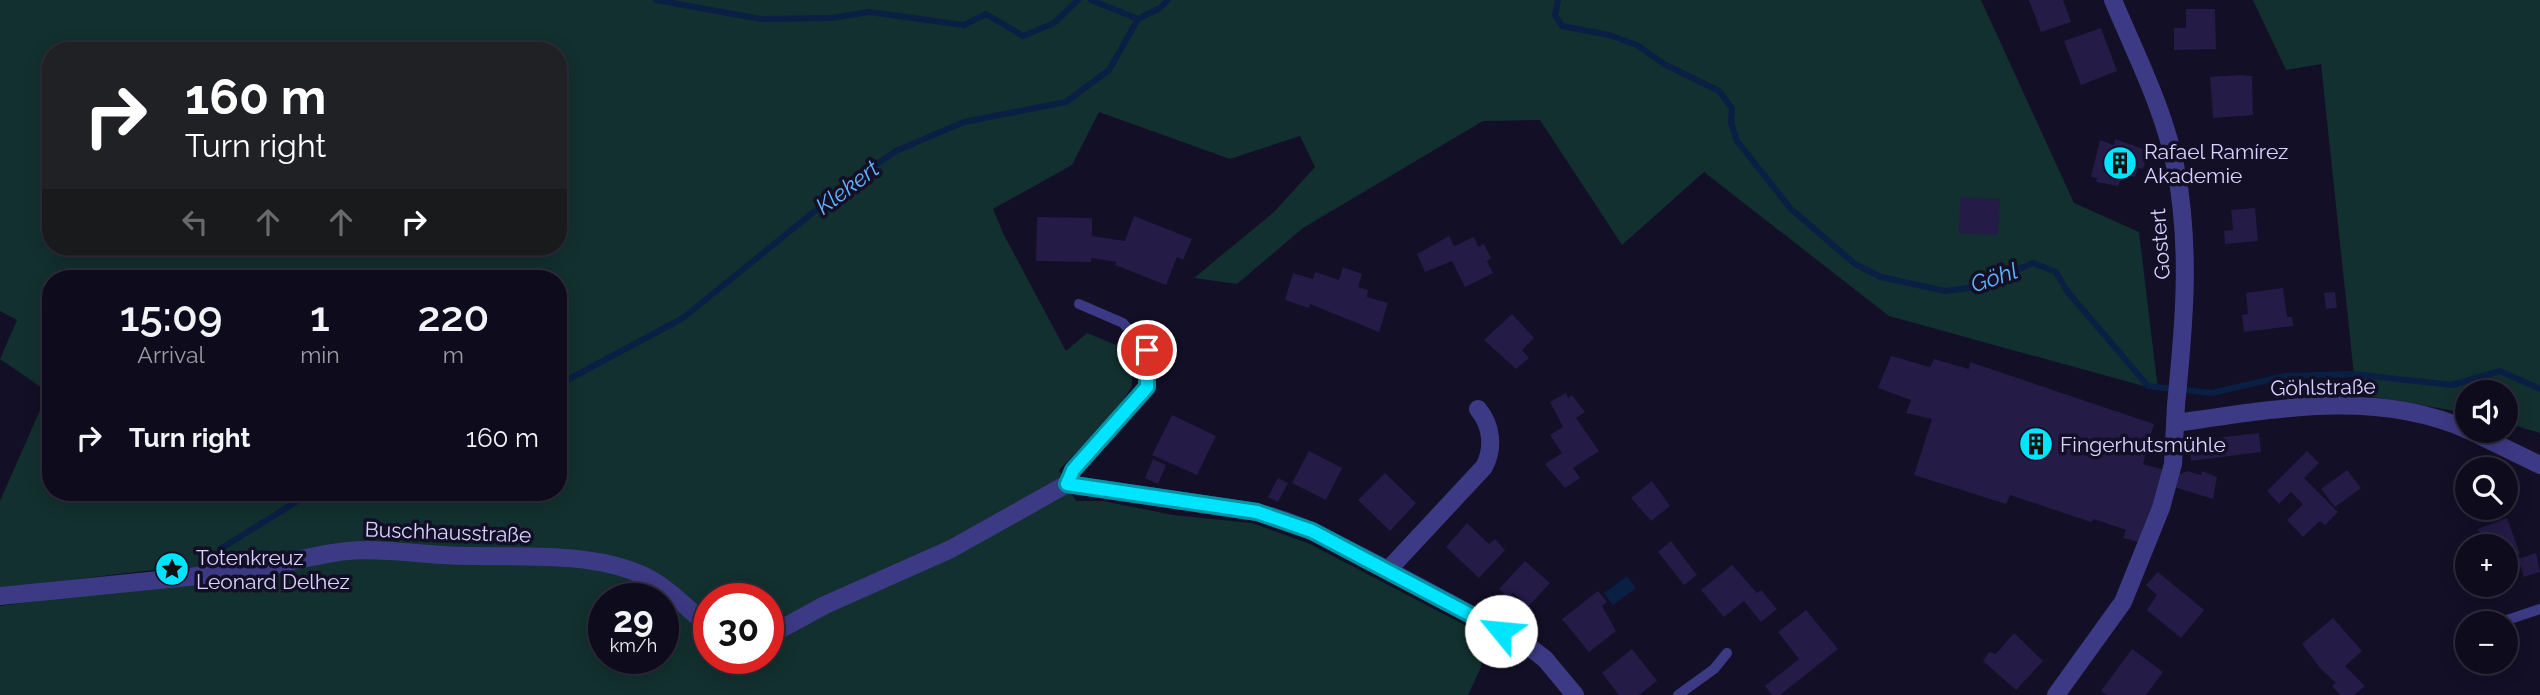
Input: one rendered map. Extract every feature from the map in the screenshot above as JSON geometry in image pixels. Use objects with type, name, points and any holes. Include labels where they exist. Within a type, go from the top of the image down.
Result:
[{"type":"street","name":"Gostert","points":[[2056,695],[2123,602],[2161,508],[2172,464],[2177,414],[2186,296],[2186,244],[2176,169],[2157,105],[2113,0]]},
{"type":"street","name":"Göhlstraße","points":[[2177,414],[2352,404],[2389,408],[2455,426]]},
{"type":"street","points":[[1388,570],[1484,467],[1492,451],[1484,417],[1478,409]]},
{"type":"street","name":"Göhlstraße","points":[[2495,443],[2540,465]]},
{"type":"street","points":[[784,627],[825,605],[951,549],[1067,484],[1257,512],[1312,531],[1524,643],[1545,659],[1576,695]]},
{"type":"street","name":"Buschhausstraße","points":[[0,596],[263,569],[348,551],[383,550],[581,560],[621,568],[642,575],[665,588],[693,613]]},
{"type":"lane","points":[[1067,484],[1073,470],[1147,387],[1147,350],[1123,323],[1079,304]]},
{"type":"lane","points":[[2518,616],[2540,609]]},
{"type":"lane","points":[[1678,695],[1714,669],[1727,653]]},
{"type":"green space","points":[[0,0],[1981,0],[2074,203],[2139,232],[2158,390],[1889,316],[1704,172],[1622,245],[1540,120],[1483,121],[1303,228],[1237,284],[1194,278],[1274,212],[1315,167],[1300,136],[1230,159],[1099,112],[1072,165],[993,209],[1004,235],[1066,351],[1087,333],[1133,352],[1132,386],[1116,412],[1059,470],[1076,501],[1103,501],[1173,515],[1252,523],[1310,544],[1480,633],[1481,667],[1468,695],[0,695],[0,606],[190,580],[189,568],[162,569],[0,588],[0,501],[42,406],[42,501],[567,501],[567,270],[42,270],[42,388],[0,359],[17,320],[0,311]]},
{"type":"green space","points":[[2253,0],[2540,0],[2540,433],[2518,427],[2518,380],[2455,380],[2455,411],[2356,394],[2321,64],[2286,70]]},
{"type":"water","points":[[1627,576],[1636,588],[1613,605],[1604,593]]},
{"type":"building","points":[[2029,0],[2063,0],[2071,22],[2041,32]]},
{"type":"building","points":[[2186,9],[2215,9],[2216,49],[2174,50],[2174,28],[2186,28]]},
{"type":"building","points":[[2101,28],[2117,71],[2081,85],[2064,41]]},
{"type":"building","points":[[2252,76],[2253,115],[2213,118],[2210,77]]},
{"type":"building","name":"Rafael Ramírez Akademie","points":[[2115,139],[2149,151],[2143,169],[2138,168],[2135,177],[2124,174],[2118,186],[2096,182],[2097,178],[2091,177],[2100,140],[2114,145]]},
{"type":"building","points":[[1961,197],[2000,199],[1998,235],[1958,233]]},
{"type":"building","points":[[2255,208],[2258,241],[2225,244],[2224,231],[2233,230],[2231,210]]},
{"type":"building","points":[[1134,216],[1192,239],[1183,260],[1177,257],[1166,285],[1115,265],[1117,262],[1091,258],[1091,262],[1036,261],[1037,217],[1092,218],[1092,236],[1125,241]]},
{"type":"building","points":[[1449,236],[1454,246],[1474,237],[1478,247],[1484,244],[1491,258],[1487,261],[1493,273],[1465,287],[1452,261],[1425,272],[1417,254]]},
{"type":"building","points":[[1343,267],[1362,274],[1358,287],[1368,290],[1367,297],[1388,303],[1379,332],[1310,304],[1309,308],[1285,300],[1293,273],[1313,279],[1315,272],[1339,280]]},
{"type":"building","points":[[2283,288],[2287,317],[2292,317],[2293,326],[2244,332],[2242,315],[2248,314],[2246,293]]},
{"type":"building","points":[[2335,292],[2337,308],[2326,309],[2324,293]]},
{"type":"building","points":[[1512,314],[1534,338],[1522,350],[1529,358],[1516,369],[1484,340]]},
{"type":"building","name":"Fingerhutsmühle","points":[[1891,356],[1930,367],[1934,359],[1969,369],[1970,362],[2154,424],[2143,464],[2165,470],[2143,543],[2123,538],[2126,530],[2094,519],[2091,522],[2010,495],[2006,504],[1914,475],[1932,419],[1906,413],[1911,400],[1878,388]]},
{"type":"building","points":[[1566,393],[1568,398],[1572,395],[1585,412],[1576,418],[1599,451],[1573,468],[1580,478],[1565,488],[1545,464],[1562,453],[1550,435],[1563,427],[1550,402]]},
{"type":"building","points":[[1172,415],[1216,436],[1197,475],[1152,455]]},
{"type":"building","points":[[2259,433],[2261,452],[2191,461],[2189,441]]},
{"type":"building","points":[[1309,451],[1342,468],[1326,500],[1292,483]]},
{"type":"building","points":[[2307,451],[2319,463],[2304,478],[2338,512],[2325,525],[2320,521],[2303,537],[2287,520],[2303,504],[2291,492],[2279,504],[2267,491]]},
{"type":"building","points":[[1153,459],[1166,465],[1158,484],[1145,478]]},
{"type":"building","points":[[2347,470],[2361,488],[2335,507],[2321,489]]},
{"type":"building","points":[[2187,471],[2201,475],[2202,471],[2217,477],[2213,499],[2174,487],[2178,475]]},
{"type":"building","points":[[1385,473],[1416,503],[1390,531],[1358,500]]},
{"type":"building","points":[[1278,478],[1288,483],[1278,502],[1268,497]]},
{"type":"building","points":[[1652,481],[1670,506],[1651,521],[1631,498]]},
{"type":"building","points":[[2508,520],[2513,534],[2480,534],[2478,529]]},
{"type":"building","points":[[1467,523],[1489,544],[1495,539],[1505,550],[1479,578],[1446,547]]},
{"type":"building","points":[[1671,541],[1697,575],[1684,585],[1658,552]]},
{"type":"building","points":[[2536,553],[2540,572],[2524,577],[2518,559]]},
{"type":"building","points":[[1525,561],[1550,583],[1528,607],[1513,593],[1509,598],[1499,589]]},
{"type":"building","points":[[1732,565],[1757,593],[1761,590],[1777,609],[1761,622],[1744,601],[1724,617],[1701,590]]},
{"type":"building","points":[[2158,572],[2204,610],[2181,638],[2147,610],[2157,595],[2146,585]]},
{"type":"building","points":[[1598,591],[1607,602],[1602,606],[1616,631],[1589,652],[1562,619]]},
{"type":"building","points":[[1806,610],[1838,649],[1780,695],[1772,695],[1765,686],[1799,659],[1778,632]]},
{"type":"building","points":[[2333,618],[2362,651],[2345,666],[2365,686],[2354,695],[2340,695],[2332,686],[2336,683],[2320,668],[2302,644]]},
{"type":"building","points":[[2014,633],[2043,661],[2016,690],[1983,661],[1989,652],[1996,654]]},
{"type":"building","points":[[1632,649],[1657,681],[1639,695],[1619,695],[1602,673]]},
{"type":"building","points":[[2132,649],[2163,672],[2146,695],[2107,695],[2101,691]]},
{"type":"waterway","name":"Göhl","points":[[656,0],[761,19],[832,18],[869,12],[964,25],[986,14],[1023,36],[1054,23],[1078,0]]},
{"type":"waterway","name":"Göhl","points":[[1091,0],[1138,19],[1160,8],[1168,0]]},
{"type":"waterway","name":"Göhl","points":[[1558,0],[1555,15],[1562,26],[1609,35],[1637,45],[1664,64],[1719,91],[1732,108],[1731,123],[1737,141],[1791,209],[1855,264],[1881,277],[1945,291],[1977,287],[2033,263],[2056,272],[2067,291],[2148,386],[2212,393],[2285,376],[2352,374],[2452,385],[2500,371],[2540,389]]},
{"type":"waterway","name":"Klekert","points":[[567,380],[683,318],[853,180],[896,151],[964,122],[1066,102],[1109,70],[1138,19]]},
{"type":"waterway","name":"Klekert","points":[[220,549],[297,501]]},
{"type":"place","name":"Rafael Ramírez Akademie","points":[[2120,163]]},
{"type":"place","name":"Fingerhutsmühle","points":[[2036,444]]},
{"type":"place","name":"Totenkreuz Leonard Delhez","points":[[172,569]]},
{"type":"route","points":[[1147,350],[1147,387],[1073,470],[1067,484],[1257,512],[1283,520],[1312,531],[1501,631]]}]
